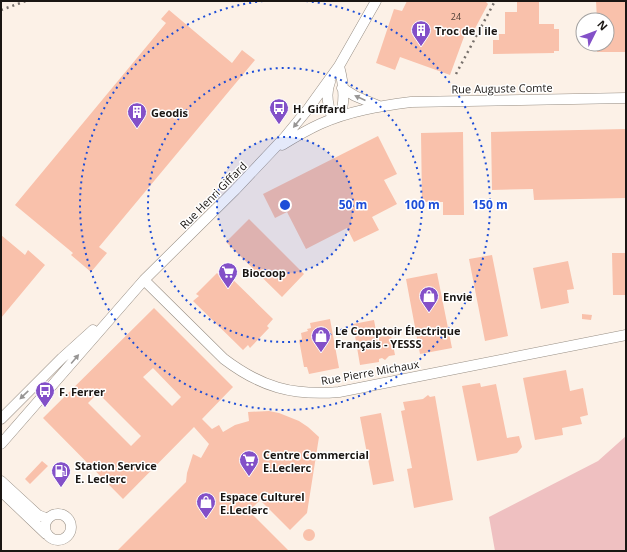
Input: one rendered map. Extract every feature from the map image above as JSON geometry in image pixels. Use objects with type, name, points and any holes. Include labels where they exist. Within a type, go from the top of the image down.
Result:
[{"type":"street","points":[[337,118],[328,106],[328,86],[336,69],[368,17],[376,1]]},
{"type":"street","points":[[336,69],[342,88],[343,102],[337,118]]},
{"type":"street","name":"Rue Henri Giffard","points":[[2,444],[144,280],[274,150],[290,132],[336,69]]},
{"type":"street","points":[[342,88],[355,96],[379,106]]},
{"type":"street","name":"Rue Auguste Comte","points":[[274,150],[308,130],[337,118],[379,106],[411,102],[626,98]]},
{"type":"street","name":"Rue Pierre Michaux","points":[[144,280],[236,368],[252,378],[266,384],[282,390],[301,393],[318,394],[338,392],[626,335]]},
{"type":"street","name":"Rue Henri Giffard","points":[[1,419],[62,358],[120,307]]},
{"type":"street","points":[[1,481],[38,515],[48,519]]},
{"type":"street","points":[[1,491],[51,539],[61,540],[68,536],[71,529],[70,522],[62,515],[55,514],[48,519],[45,526],[46,534]]},
{"type":"shaded area","points":[[626,436],[626,551],[495,551],[489,517],[598,461]]},
{"type":"building","name":"Troc de l ile","points":[[407,1],[486,1],[488,4],[471,36],[465,34],[450,75],[400,57],[395,70],[376,63],[394,9],[402,11]]},
{"type":"building","points":[[517,1],[539,1],[539,24],[554,24],[554,29],[559,29],[559,51],[554,51],[554,53],[493,54],[493,40],[499,40],[499,34],[505,34],[505,12],[517,12]]},
{"type":"building","points":[[596,1],[626,1],[626,52],[615,52],[615,12],[597,12]]},
{"type":"building","name":"Geodis","points":[[169,10],[232,63],[242,50],[255,60],[99,247],[107,253],[91,272],[71,255],[73,253],[15,205],[166,23],[161,19]]},
{"type":"building","points":[[626,129],[626,198],[534,200],[533,189],[492,190],[491,132]]},
{"type":"building","points":[[463,132],[464,215],[443,215],[443,202],[422,202],[421,133]]},
{"type":"building","points":[[378,136],[397,174],[384,180],[397,204],[372,217],[379,230],[354,242],[347,228],[306,249],[287,212],[275,218],[263,194]]},
{"type":"building","points":[[249,219],[304,274],[282,297],[226,242]]},
{"type":"building","points":[[1,235],[25,255],[28,250],[45,265],[1,318]]},
{"type":"building","points":[[612,253],[626,253],[626,295],[613,295]]},
{"type":"building","points":[[492,255],[508,336],[485,341],[469,259]]},
{"type":"building","points":[[568,261],[574,289],[567,290],[569,303],[541,309],[533,268]]},
{"type":"building","points":[[224,271],[273,319],[267,326],[269,328],[250,348],[248,345],[243,350],[193,301],[199,296],[196,294],[217,273],[219,275]]},
{"type":"building","name":"Envie","points":[[437,273],[452,348],[420,354],[406,279]]},
{"type":"building","points":[[154,308],[233,387],[202,419],[212,429],[219,425],[223,432],[235,425],[249,421],[248,412],[269,411],[279,413],[299,421],[319,437],[307,513],[290,530],[260,500],[249,511],[289,551],[117,551],[186,482],[187,473],[193,454],[201,458],[209,444],[194,427],[123,499],[43,418]],"holes":[[[153,368],[181,397],[172,406],[143,377]],[[98,393],[141,436],[131,446],[88,403]]]},
{"type":"building","points":[[582,314],[592,315],[591,320],[582,319]]},
{"type":"building","name":"Le Comptoir Électrique Français - YESSS","points":[[330,319],[339,368],[309,374],[307,367],[304,367],[299,340],[302,339],[301,333],[308,331],[307,329],[311,328],[310,323]]},
{"type":"building","points":[[374,320],[379,347],[379,337],[391,335],[395,355],[389,356],[385,360],[382,358],[379,359],[379,362],[360,365],[353,324]]},
{"type":"building","points":[[566,370],[570,391],[583,388],[588,415],[580,417],[582,424],[562,428],[563,435],[535,440],[523,378]]},
{"type":"building","points":[[480,383],[481,387],[496,384],[507,438],[519,436],[522,447],[517,453],[477,461],[462,386]]},
{"type":"building","points":[[428,395],[430,397],[435,396],[453,500],[414,508],[407,469],[412,468],[401,411],[405,410],[403,402],[423,399]]},
{"type":"building","points":[[381,413],[394,481],[373,485],[360,417]]},
{"type":"building","points":[[42,461],[48,466],[30,484],[25,479]]},
{"type":"building","points":[[307,529],[311,529],[315,535],[311,541],[307,541],[303,537],[303,533]]},
{"type":"railway","points":[[1,10],[26,1]]},
{"type":"railway","points":[[456,74],[495,1]]},
{"type":"place","name":"Troc de l ile","points":[[421,47]]},
{"type":"place","name":"H. Giffard","points":[[279,125]]},
{"type":"place","name":"Geodis","points":[[137,129]]},
{"type":"place","name":"Biocoop","points":[[228,289]]},
{"type":"place","name":"Envie","points":[[429,313]]},
{"type":"place","name":"Le Comptoir Électrique Français - YESSS","points":[[321,353]]},
{"type":"place","name":"F. Ferrer","points":[[45,408]]},
{"type":"place","name":"Centre Commercial E.Leclerc","points":[[249,477]]},
{"type":"place","name":"Station Service E. Leclerc","points":[[61,488]]},
{"type":"place","name":"Espace Culturel E.Leclerc","points":[[206,519]]}]
